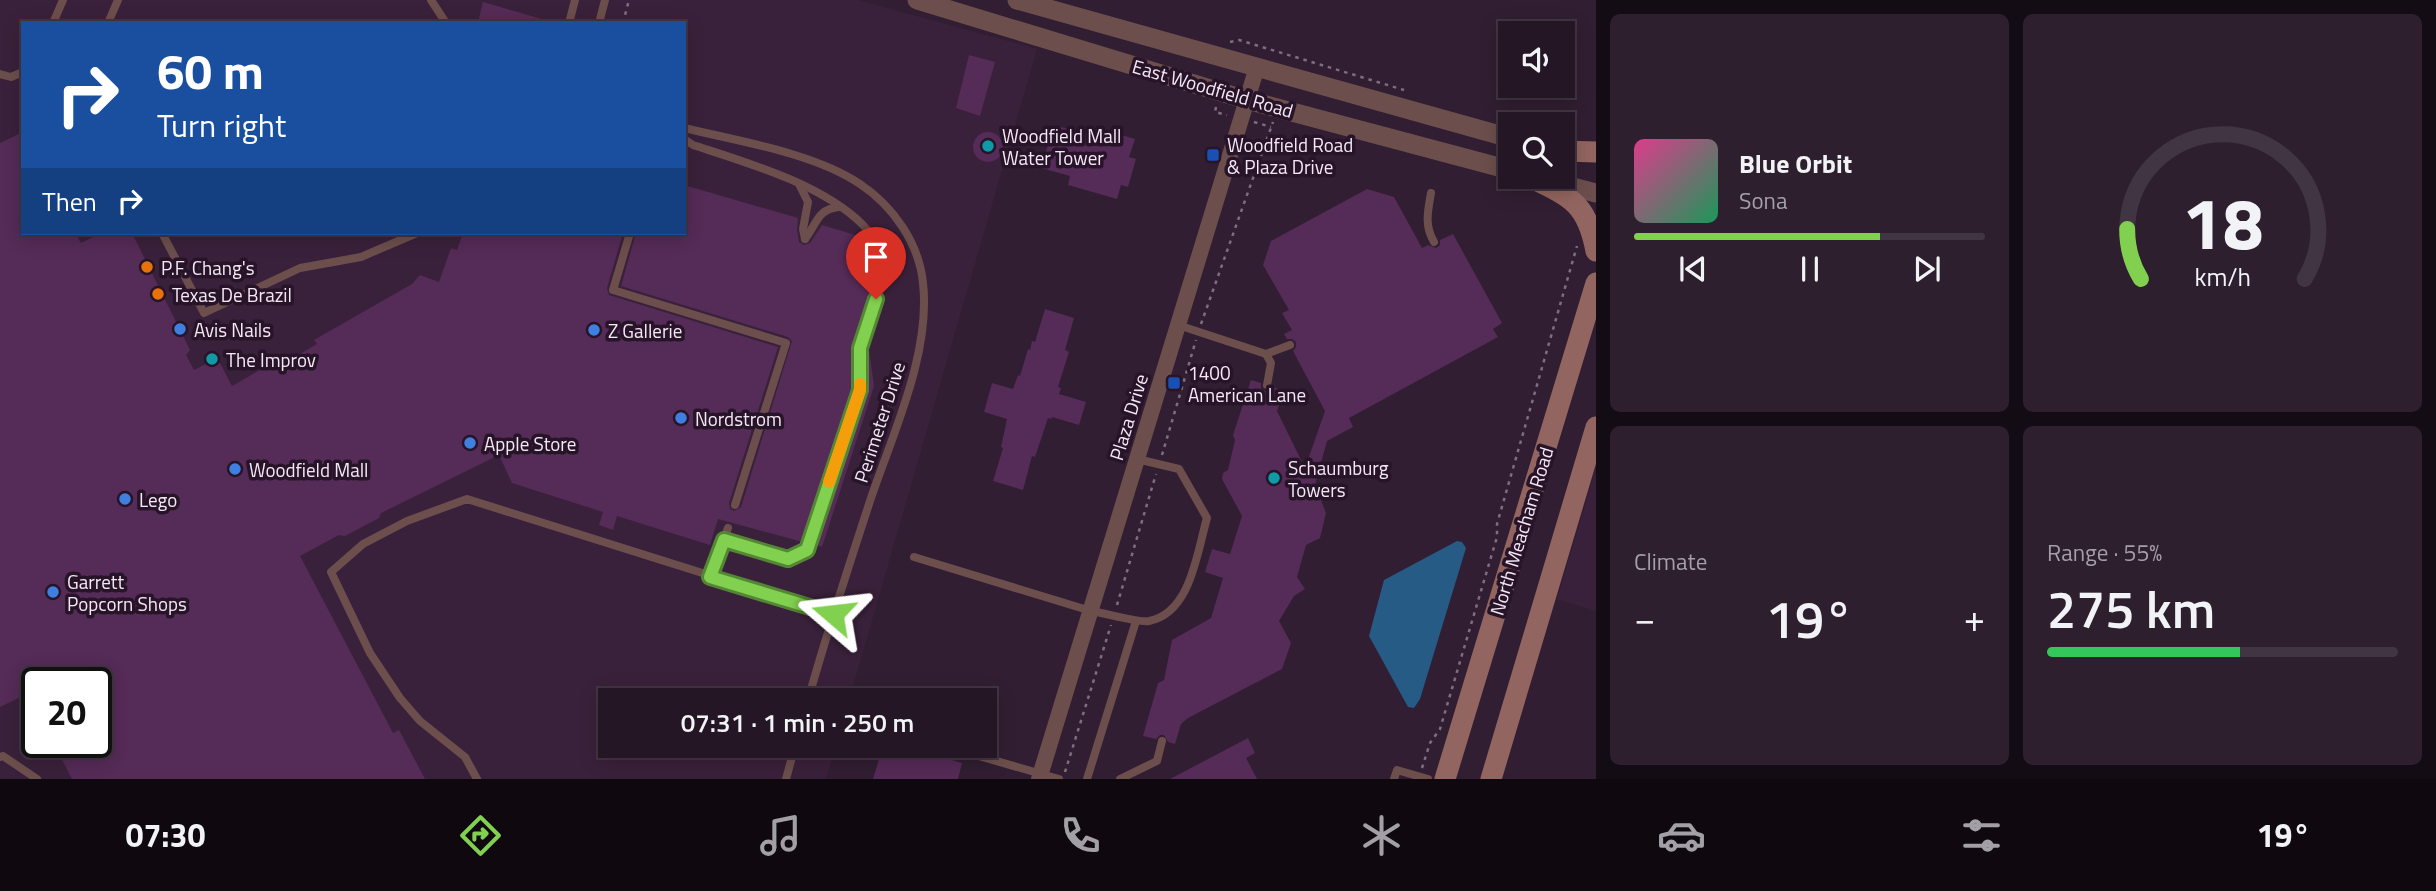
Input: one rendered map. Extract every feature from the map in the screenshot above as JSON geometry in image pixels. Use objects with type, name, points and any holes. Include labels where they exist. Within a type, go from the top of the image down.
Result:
[{"type":"main road","points":[[1575,152],[1596,152]]},
{"type":"main road","points":[[1553,189],[1584,212],[1591,225],[1586,248]]},
{"type":"main road","name":"North Meacham Road","points":[[1445,779],[1596,283]]},
{"type":"main road","points":[[1491,779],[1594,440]]},
{"type":"street","name":"East Woodfield Road","points":[[917,0],[1247,100],[1498,167]]},
{"type":"street","name":"East Woodfield Road","points":[[1017,0],[1498,135]]},
{"type":"street","name":"Plaza Drive","points":[[1040,776],[1257,67]]},
{"type":"street","points":[[1575,156],[1596,163]]},
{"type":"street","points":[[1575,187],[1596,193]]},
{"type":"lane","points":[[54,21],[62,0]]},
{"type":"lane","points":[[109,21],[118,0]]},
{"type":"lane","points":[[431,0],[445,21]]},
{"type":"lane","points":[[570,21],[575,0]]},
{"type":"lane","points":[[600,21],[605,0]]},
{"type":"lane","points":[[0,74],[11,77],[21,73]]},
{"type":"lane","name":"Perimeter Drive","points":[[686,128],[821,162],[861,184],[895,216],[913,242],[923,282],[924,314],[915,369],[833,614],[811,688]]},
{"type":"lane","points":[[686,140],[769,170],[824,196],[864,226],[883,257],[876,299],[860,348],[860,390],[807,550],[788,559],[724,540]]},
{"type":"lane","points":[[799,184],[808,202],[803,229],[805,239],[819,214],[829,208],[839,207]]},
{"type":"lane","points":[[1432,193],[1426,217],[1428,232],[1434,242]]},
{"type":"lane","points":[[163,235],[204,313],[300,268],[361,257],[412,235]]},
{"type":"lane","points":[[629,235],[613,290],[786,343],[735,505]]},
{"type":"lane","points":[[1178,325],[1266,354],[1290,345]]},
{"type":"lane","points":[[1266,354],[1270,363],[1267,385]]},
{"type":"lane","points":[[914,557],[1091,611],[1136,621],[1150,621],[1166,614],[1179,604],[1187,589],[1207,518],[1179,470],[1137,459]]},
{"type":"lane","points":[[477,779],[465,757],[420,721],[400,698],[370,653],[331,572],[363,544],[407,521],[467,499],[833,614]]},
{"type":"lane","points":[[710,577],[727,528]]},
{"type":"lane","points":[[1087,779],[1136,621]]},
{"type":"lane","points":[[1120,779],[1157,761],[1162,741]]},
{"type":"lane","points":[[0,757],[3,756],[37,779]]},
{"type":"lane","points":[[786,779],[792,758]]},
{"type":"lane","points":[[982,758],[1040,776],[1061,779]]},
{"type":"lane","points":[[1394,779],[1396,770],[1424,778]]},
{"type":"path","points":[[624,21],[629,0]]},
{"type":"path","points":[[1224,43],[1239,40],[1412,93]]},
{"type":"path","points":[[1061,779],[1199,331],[1271,127]]},
{"type":"path","points":[[1424,778],[1430,743],[1440,729],[1490,563],[1497,537],[1499,513],[1586,248]]},
{"type":"shaded area","points":[[0,0],[858,0],[1037,49],[852,688],[598,688],[598,758],[832,758],[826,779],[0,779]]},
{"type":"shaded area","points":[[1596,468],[1596,611],[1557,599]]},
{"type":"water","points":[[1457,541],[1462,542],[1466,548],[1420,699],[1414,708],[1408,707],[1369,636],[1384,580]]},
{"type":"building","points":[[483,2],[545,20],[480,21]]},
{"type":"building","points":[[969,55],[995,62],[980,116],[956,108]]},
{"type":"building","points":[[1054,125],[1090,135],[1091,129],[1103,133],[1104,130],[1135,139],[1129,157],[1136,159],[1128,187],[1121,185],[1117,199],[1068,185],[1070,176],[1041,168]]},
{"type":"building","name":"Woodfield Mall Water Tower","points":[[988,132],[999,136],[1003,147],[999,158],[988,162],[977,158],[973,147],[977,136]]},
{"type":"building","name":"Woodfield Mall","points":[[21,133],[21,235],[76,235],[81,243],[97,235],[133,235],[190,350],[186,355],[194,370],[213,360],[220,363],[232,386],[286,355],[289,360],[317,344],[314,340],[412,284],[420,275],[439,282],[451,248],[457,250],[462,235],[622,235],[607,288],[609,295],[778,347],[729,503],[730,509],[734,511],[741,507],[792,341],[788,337],[621,286],[635,235],[686,235],[686,186],[798,218],[799,242],[804,245],[810,243],[822,225],[855,235],[874,274],[870,297],[854,346],[854,389],[803,542],[718,519],[710,545],[617,516],[613,530],[599,525],[603,512],[512,483],[499,455],[381,513],[379,518],[345,536],[339,535],[300,556],[393,733],[399,730],[425,779],[72,779],[61,758],[112,758],[112,667],[21,667],[21,697],[0,707],[0,143]]},
{"type":"building","points":[[1367,189],[1394,197],[1422,248],[1428,245],[1436,248],[1440,245],[1440,240],[1453,234],[1502,323],[1493,329],[1498,337],[1349,418],[1353,427],[1327,441],[1315,485],[1326,513],[1320,538],[1306,545],[1297,577],[1305,589],[1294,596],[1279,621],[1291,643],[1282,669],[1188,718],[1181,724],[1175,744],[1168,742],[1164,735],[1156,739],[1143,736],[1158,683],[1164,680],[1172,640],[1211,618],[1223,578],[1205,572],[1212,549],[1230,554],[1242,516],[1222,479],[1223,473],[1228,470],[1235,440],[1233,435],[1251,380],[1261,383],[1261,388],[1265,391],[1270,391],[1273,387],[1284,391],[1277,411],[1305,468],[1325,411],[1293,351],[1296,342],[1287,339],[1284,334],[1292,330],[1282,313],[1289,310],[1263,265],[1271,241]]},
{"type":"building","points":[[883,295],[885,298],[869,350],[874,386],[822,547],[816,545],[867,392],[867,349]]},
{"type":"building","points":[[1045,309],[1074,318],[1065,350],[1069,352],[1058,387],[1061,388],[1059,394],[1086,402],[1079,425],[1048,418],[1035,457],[1032,456],[1023,490],[993,481],[1003,448],[1001,447],[1007,419],[984,412],[992,383],[1013,389],[1028,349],[1030,350],[1032,341],[1035,342]]},
{"type":"building","points":[[1248,738],[1255,753],[1246,758],[1257,779],[1170,779]]},
{"type":"building","points":[[879,758],[945,758],[962,763],[958,779],[873,779]]},
{"type":"slow traffic","points":[[829,482],[860,384]]},
{"type":"place","name":"Woodfield Mall Water Tower","points":[[988,146]]},
{"type":"place","name":"Woodfield Road & Plaza Drive","points":[[1213,155]]},
{"type":"place","name":"P.F. Chang's","points":[[147,267]]},
{"type":"place","name":"Texas De Brazil","points":[[158,294]]},
{"type":"place","name":"Avis Nails","points":[[180,329]]},
{"type":"place","name":"Z Gallerie","points":[[594,330]]},
{"type":"place","name":"The Improv","points":[[212,359]]},
{"type":"place","name":"1400 American Lane","points":[[1174,383]]},
{"type":"place","name":"Nordstrom","points":[[681,418]]},
{"type":"place","name":"Apple Store","points":[[470,443]]},
{"type":"place","name":"Woodfield Mall","points":[[235,469]]},
{"type":"place","name":"Schaumburg Towers","points":[[1274,478]]},
{"type":"place","name":"Lego","points":[[125,499]]},
{"type":"place","name":"Garrett Popcorn Shops","points":[[53,592]]},
{"type":"route","points":[[833,614],[710,577],[724,540],[788,559],[807,550],[860,390],[860,348],[876,299]]}]
